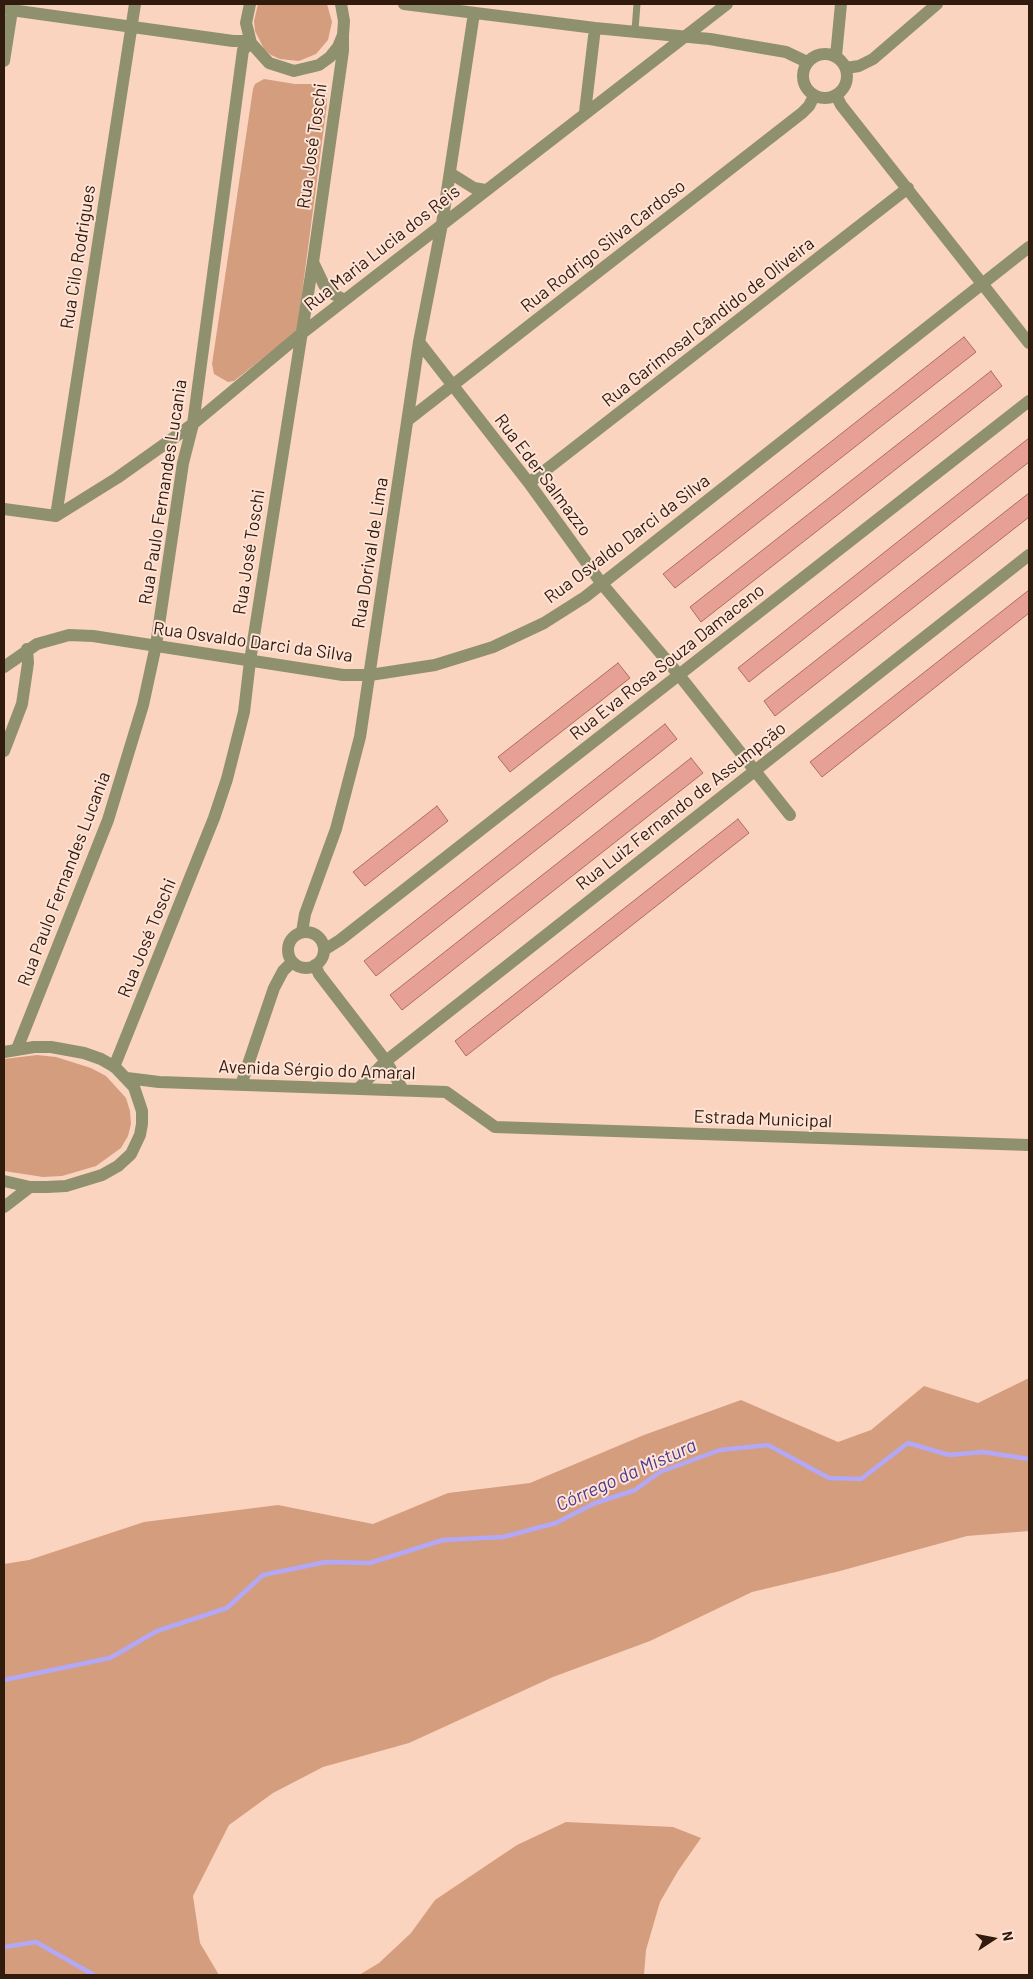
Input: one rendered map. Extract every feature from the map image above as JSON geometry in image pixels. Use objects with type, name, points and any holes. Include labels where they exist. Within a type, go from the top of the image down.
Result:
[{"type":"street","name":"Rua Cilo Rodrigues","points":[[56,516],[135,4]]},
{"type":"street","name":"Rua Paulo Fernandes Lucania","points":[[17,1049],[108,820],[143,705],[156,645],[184,463],[193,424],[243,50],[249,38],[247,15],[250,4]]},
{"type":"street","points":[[341,4],[344,21]]},
{"type":"street","points":[[344,21],[350,4]]},
{"type":"street","points":[[404,4],[595,28],[635,30],[710,39],[786,52],[807,62]]},
{"type":"street","name":"Rua Maria Lucia dos Reis","points":[[56,516],[117,478],[193,424],[301,334],[585,112],[686,36],[715,9],[727,4]]},
{"type":"street","points":[[836,56],[841,4]]},
{"type":"street","points":[[846,68],[859,66],[872,59],[937,4]]},
{"type":"street","points":[[4,61],[10,8],[233,40],[249,38],[258,54],[269,63],[294,71],[319,65],[334,52],[343,35]]},
{"type":"street","points":[[710,39],[715,9]]},
{"type":"street","name":"Rua Dorival de Lima","points":[[302,932],[306,914],[336,829],[360,737],[419,342],[442,224],[474,13]]},
{"type":"street","name":"Rua José Toschi","points":[[114,1067],[227,779],[244,712],[250,660],[313,262],[342,60],[344,21]]},
{"type":"street","points":[[585,112],[595,28]]},
{"type":"street","points":[[820,54],[836,56],[846,68],[846,84],[836,96],[829,98],[814,96],[804,84],[802,76],[807,62],[820,54]]},
{"type":"street","name":"Rua Rodrigo Silva Cardoso","points":[[408,420],[802,113],[809,106],[814,96]]},
{"type":"street","points":[[836,96],[1029,343]]},
{"type":"street","points":[[450,173],[463,183],[485,190]]},
{"type":"street","name":"Rua Garimosal Cândido de Oliveira","points":[[528,483],[908,188]]},
{"type":"street","name":"Rua Osvaldo Darci da Silva","points":[[4,667],[27,649],[57,637],[81,635],[343,675],[370,675],[435,665],[493,647],[544,623],[602,584],[1029,247]]},
{"type":"street","points":[[313,262],[324,285],[334,294],[345,300]]},
{"type":"street","name":"Rua Eder Salmazzo","points":[[419,342],[528,483],[602,584],[679,675],[790,815]]},
{"type":"street","name":"Rua Eva Rosa Souza Damaceno","points":[[324,950],[340,940],[1029,401]]},
{"type":"street","points":[[4,509],[56,516]]},
{"type":"street","name":"Rua Luiz Fernando de Assumpção","points":[[358,1088],[386,1061],[1029,555]]},
{"type":"street","points":[[4,750],[22,704],[28,663],[27,649]]},
{"type":"street","points":[[302,932],[314,934],[323,943],[324,950],[323,956],[315,965],[303,968],[292,962],[288,950],[289,944],[296,934],[302,932]]},
{"type":"street","points":[[241,1085],[274,988],[282,971],[292,962]]},
{"type":"street","points":[[315,965],[319,974],[386,1061],[403,1090]]},
{"type":"street","points":[[4,1052],[43,1047],[68,1049],[101,1059],[127,1078],[134,1087],[142,1111],[140,1135],[131,1154],[118,1166],[84,1181],[66,1186],[30,1187],[4,1182]]},
{"type":"street","name":"Avenida Sérgio do Amaral","points":[[127,1078],[159,1082],[446,1092],[495,1127]]},
{"type":"street","name":"Estrada Municipal","points":[[495,1127],[1029,1145]]},
{"type":"street","points":[[4,1207],[30,1187]]},
{"type":"lane","points":[[635,30],[637,4]]},
{"type":"shaded area","points":[[258,4],[327,4],[332,22],[328,40],[316,54],[299,61],[280,59],[271,55],[264,49],[255,31],[254,21]]},
{"type":"shaded area","points":[[264,79],[295,84],[318,84],[326,90],[327,104],[297,331],[234,381],[228,382],[214,374],[212,364],[253,89],[255,84]]},
{"type":"shaded area","points":[[37,1055],[56,1057],[91,1068],[106,1076],[126,1098],[131,1124],[128,1136],[121,1148],[96,1166],[62,1176],[43,1177],[4,1171],[4,1059]]},
{"type":"shaded area","points":[[1029,1378],[1029,1531],[967,1536],[840,1571],[752,1592],[650,1641],[553,1677],[409,1743],[323,1767],[273,1793],[229,1825],[193,1896],[200,1943],[219,1975],[4,1975],[4,1564],[29,1560],[144,1522],[278,1505],[373,1524],[448,1493],[530,1483],[644,1435],[741,1400],[838,1442],[871,1430],[924,1386],[978,1403]]},
{"type":"shaded area","points":[[566,1822],[673,1827],[701,1838],[678,1871],[660,1902],[646,1950],[644,1975],[359,1975],[379,1963],[411,1933],[435,1900],[517,1845]]},
{"type":"building","points":[[964,337],[976,352],[675,588],[663,574]]},
{"type":"building","points":[[991,371],[1002,386],[701,622],[690,607]]},
{"type":"building","points":[[1029,438],[1029,462],[749,682],[738,668]]},
{"type":"building","points":[[1029,493],[1029,517],[775,716],[764,701]]},
{"type":"building","points":[[1029,590],[1029,613],[822,777],[810,762]]},
{"type":"building","points":[[618,663],[630,678],[510,772],[498,757]]},
{"type":"building","points":[[665,724],[677,739],[376,976],[364,961]]},
{"type":"building","points":[[691,758],[703,773],[402,1010],[390,995]]},
{"type":"building","points":[[437,806],[448,821],[365,886],[353,872]]},
{"type":"building","points":[[738,819],[749,833],[466,1056],[455,1041]]},
{"type":"waterway","name":"Córrego da Mistura","points":[[4,1680],[110,1658],[157,1631],[227,1608],[263,1575],[326,1562],[370,1563],[443,1540],[503,1537],[556,1523],[593,1504],[635,1490],[660,1472],[720,1450],[768,1445],[829,1478],[861,1479],[908,1443],[949,1455],[983,1452],[1029,1459]]},
{"type":"waterway","points":[[4,1947],[36,1942],[94,1975]]}]
